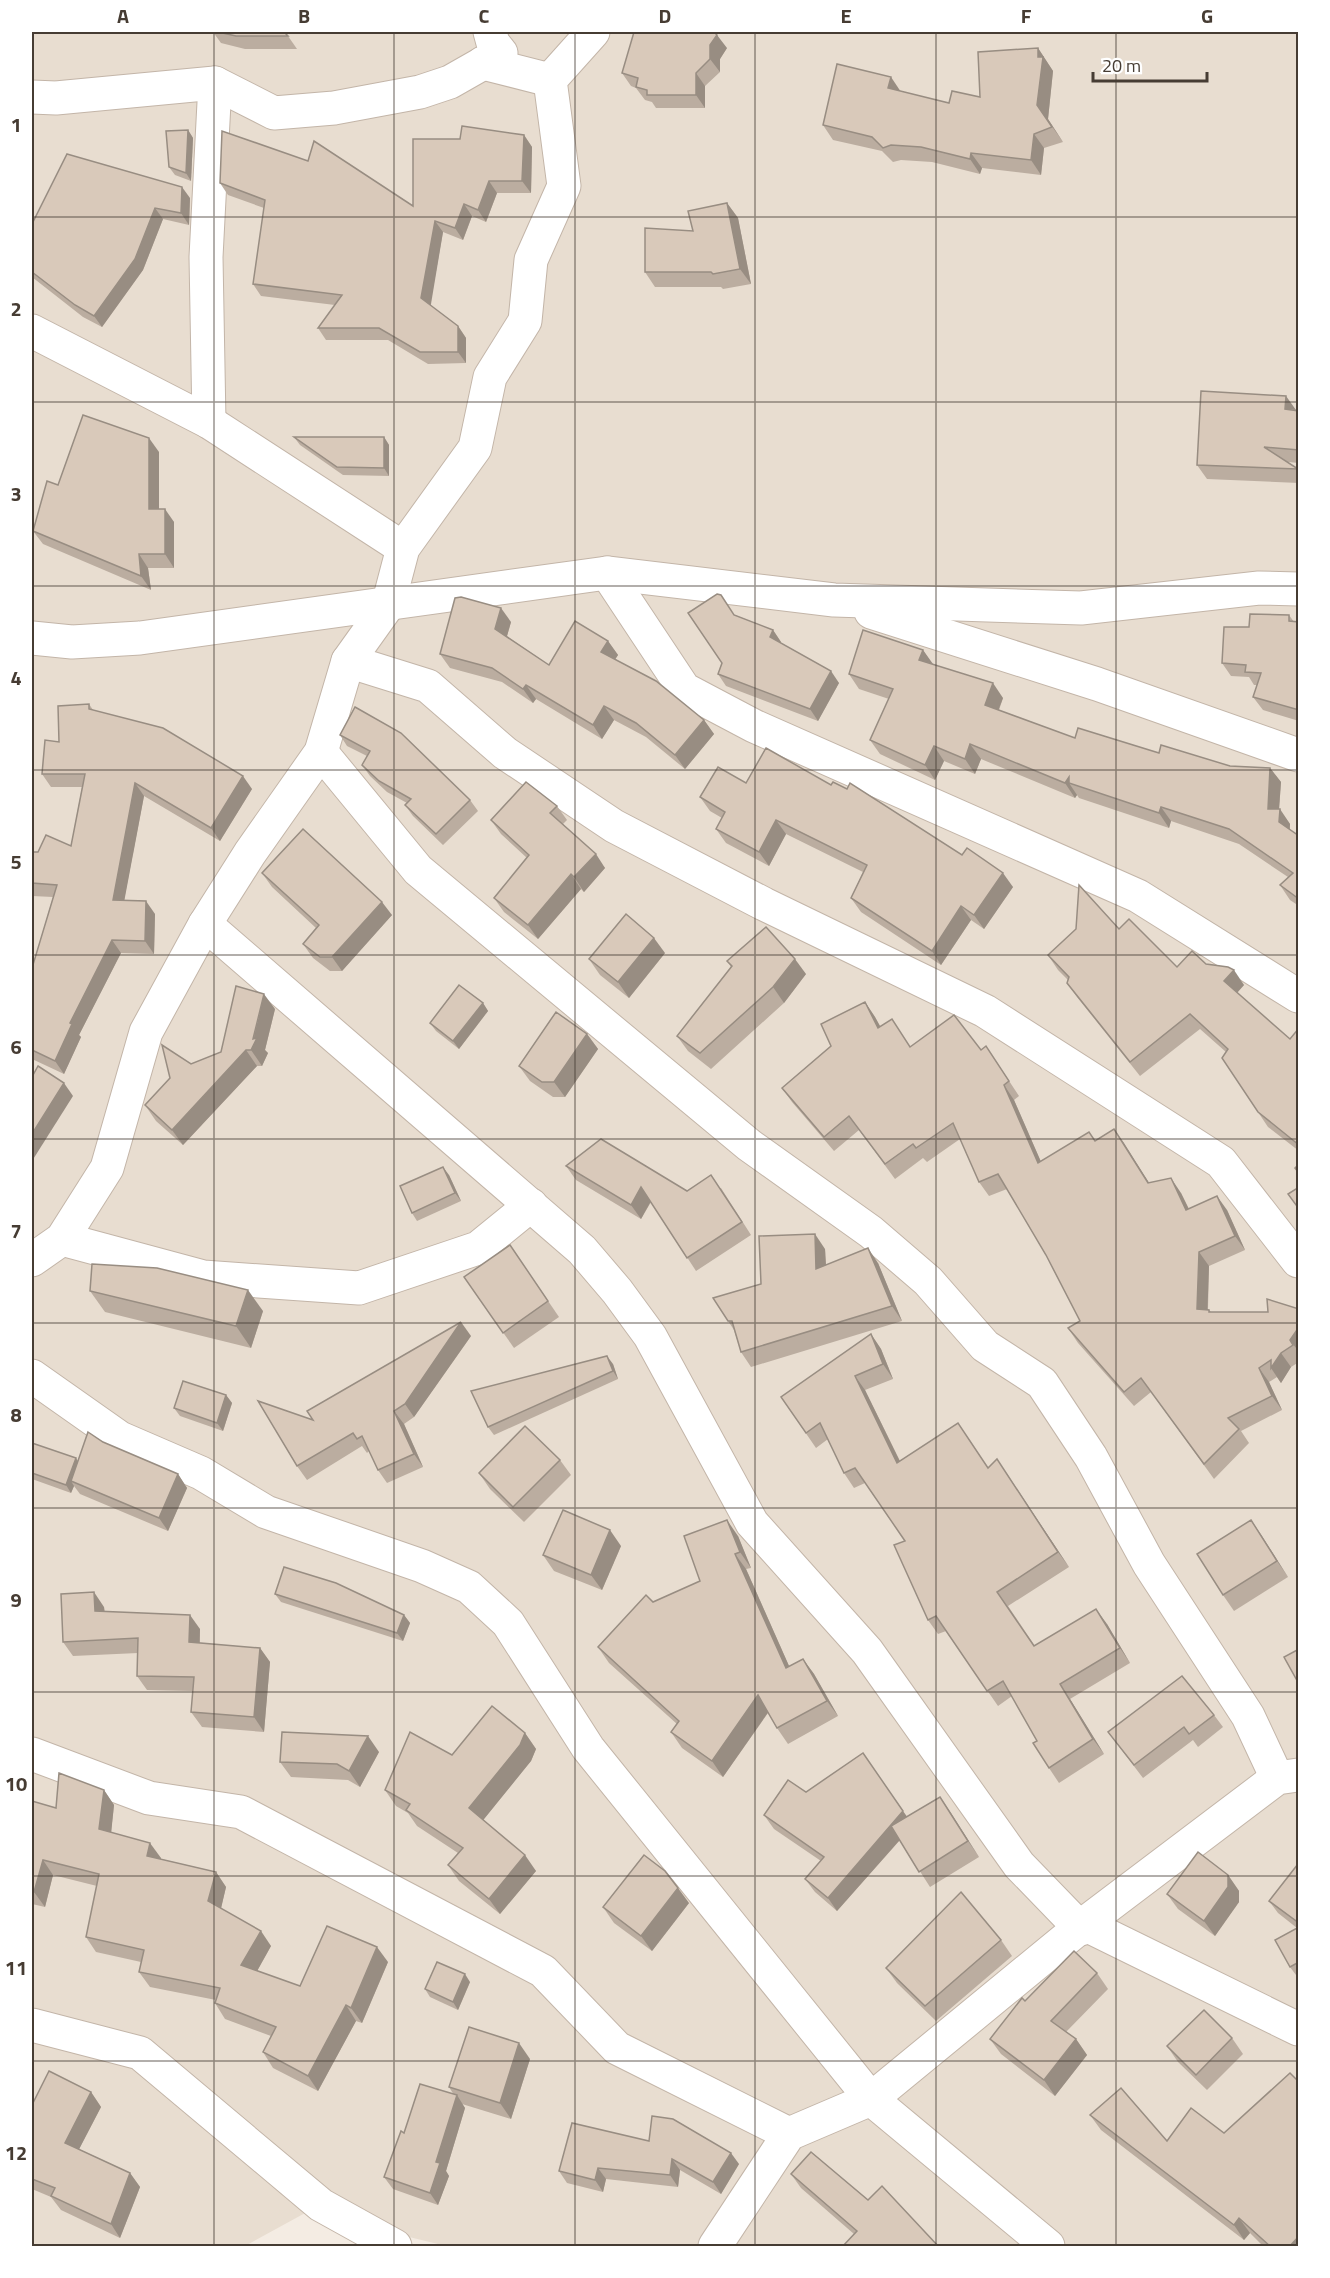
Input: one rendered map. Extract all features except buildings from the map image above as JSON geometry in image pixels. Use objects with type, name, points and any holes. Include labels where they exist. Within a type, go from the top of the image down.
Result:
[{"type":"street","points":[[32,1260],[62,1239],[107,1168],[146,1032],[205,924],[250,853],[321,752],[348,661],[388,605],[403,548],[475,448],[490,377],[525,321],[531,260],[564,186],[550,80],[593,32]]},
{"type":"street","points":[[32,97],[56,98],[215,83],[274,114],[334,108],[420,92],[450,82],[487,47],[550,80]]},
{"type":"street","points":[[209,422],[206,257],[215,83]]},
{"type":"street","points":[[32,332],[209,422],[403,548]]},
{"type":"street","points":[[607,573],[684,689],[764,731],[1138,896],[1299,996]]},
{"type":"street","points":[[32,638],[72,642],[140,638],[607,573],[834,600],[1080,608],[1259,588],[1299,589]]},
{"type":"street","points":[[834,600],[1097,684],[1299,755]]},
{"type":"street","points":[[348,661],[428,686],[505,753],[614,826],[995,1017],[1221,1162],[1299,1262]]},
{"type":"street","points":[[321,752],[418,870],[749,1145],[879,1239],[928,1281],[984,1347],[1042,1383],[1091,1457],[1149,1564],[1288,1777],[1083,1926],[871,2099],[789,2134],[715,2247]]},
{"type":"street","points":[[205,924],[582,1250],[650,1336],[752,1523],[867,1650],[1019,1865],[1083,1926],[1299,2029]]},
{"type":"street","points":[[62,1239],[203,1277],[359,1288],[478,1248],[531,1204]]},
{"type":"street","points":[[32,1376],[120,1438],[201,1473],[266,1512],[422,1566],[469,1587],[495,1609],[528,1651],[588,1749],[871,2099],[1048,2247]]},
{"type":"street","points":[[32,1754],[149,1798],[241,1812],[543,1971],[617,2048],[789,2134]]},
{"type":"street","points":[[32,2025],[140,2052],[321,2205],[395,2247]]},
{"type":"shaded area","points":[[32,32],[1298,32],[1298,2246],[446,2246],[307,2212],[245,2246],[32,2246]]}]
